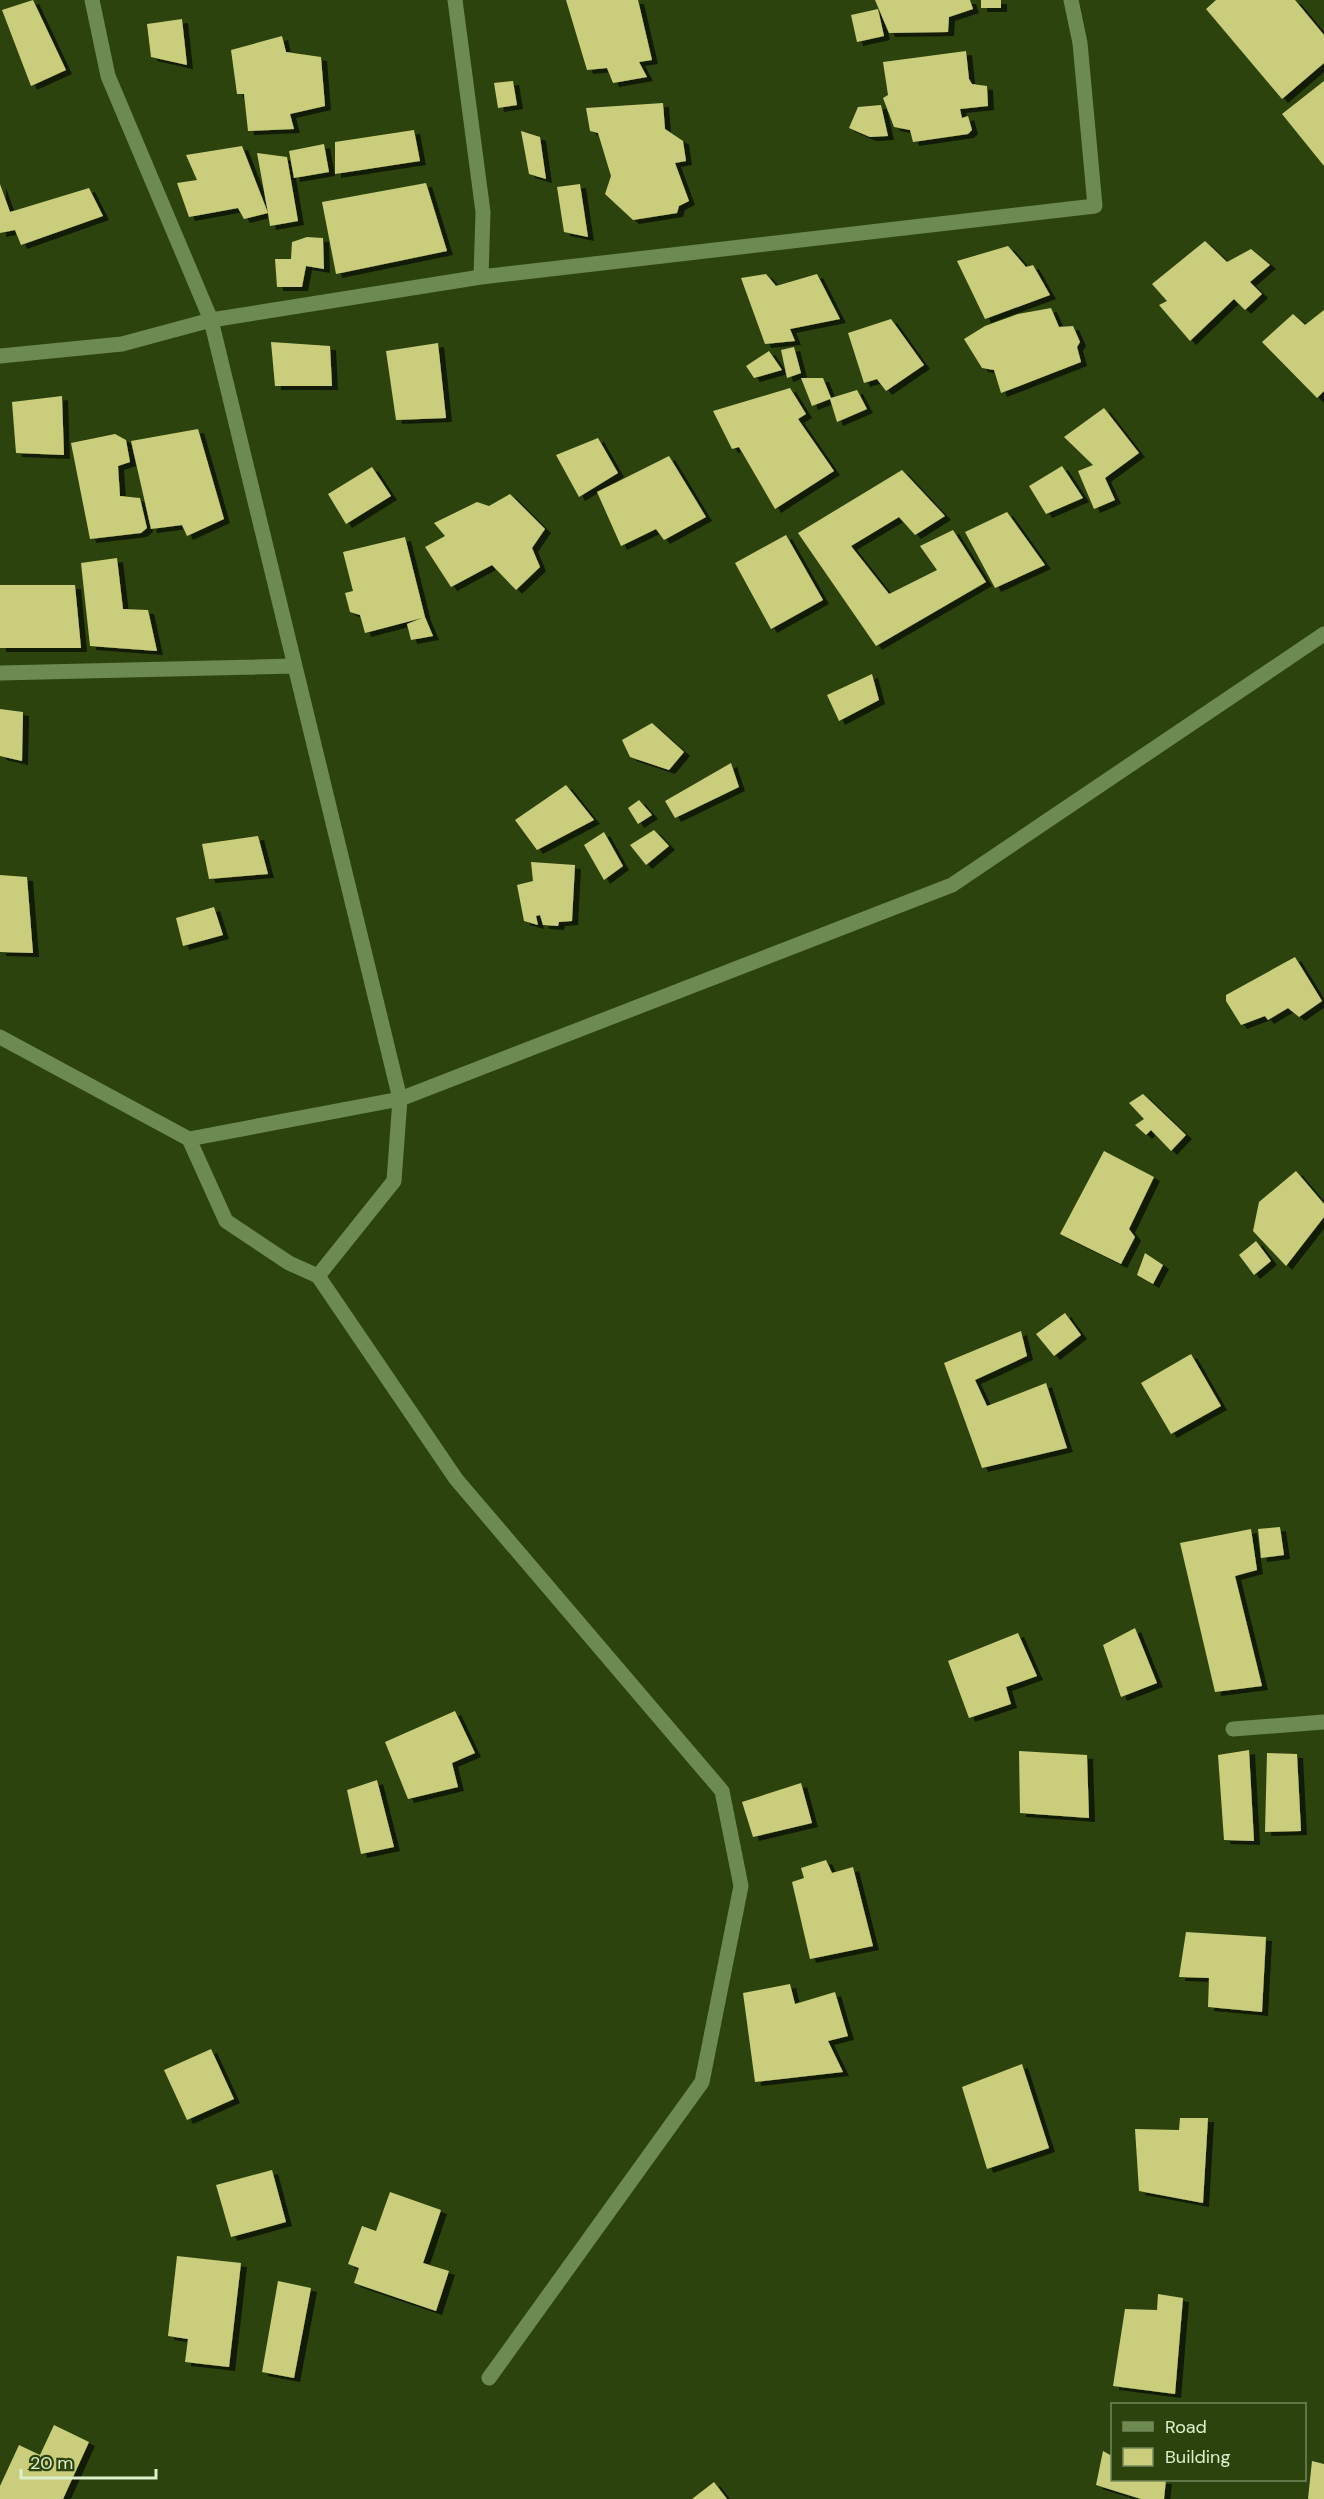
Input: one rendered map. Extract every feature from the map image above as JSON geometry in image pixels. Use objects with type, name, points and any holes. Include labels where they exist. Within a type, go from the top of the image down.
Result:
[{"type":"street","points":[[92,0],[108,76],[212,320],[400,1099],[394,1181],[318,1276]]},
{"type":"street","points":[[454,0],[483,212],[482,277]]},
{"type":"street","points":[[0,356],[122,344],[212,320],[482,277],[1095,206],[1080,43],[1071,0]]},
{"type":"street","points":[[189,1139],[400,1099],[952,885],[1324,634]]},
{"type":"street","points":[[0,673],[295,666]]},
{"type":"street","points":[[0,1037],[189,1139],[226,1221],[289,1263],[318,1276],[456,1479],[722,1791],[741,1886],[702,2082],[489,2378]]},
{"type":"street","points":[[1233,1729],[1324,1722]]},
{"type":"building","points":[[33,0],[66,70],[31,86],[2,10]]},
{"type":"building","points":[[566,0],[638,0],[652,60],[639,62],[647,77],[613,83],[607,68],[587,70]]},
{"type":"building","points":[[875,0],[970,0],[973,9],[949,17],[948,32],[889,33]]},
{"type":"building","points":[[981,0],[1001,0],[1001,8],[981,8]]},
{"type":"building","points":[[1216,0],[1295,0],[1324,35],[1324,63],[1282,99],[1206,9]]},
{"type":"building","points":[[878,9],[884,36],[857,42],[851,15]]},
{"type":"building","points":[[182,19],[187,65],[151,57],[147,24]]},
{"type":"building","points":[[282,36],[286,52],[321,57],[325,106],[290,114],[294,129],[248,131],[244,94],[237,94],[231,50]]},
{"type":"building","points":[[966,51],[969,79],[972,84],[987,86],[988,106],[960,109],[962,118],[968,116],[972,130],[968,134],[913,142],[910,130],[894,127],[883,98],[888,95],[883,62]]},
{"type":"building","points":[[513,81],[517,105],[498,108],[494,83]]},
{"type":"building","points":[[1324,81],[1324,166],[1282,114]]},
{"type":"building","points":[[663,103],[665,129],[683,141],[686,161],[675,163],[689,201],[679,206],[677,213],[633,220],[605,194],[611,176],[598,133],[590,131],[586,108]]},
{"type":"building","points":[[881,105],[888,136],[870,137],[849,128],[858,107]]},
{"type":"building","points":[[414,130],[420,161],[335,174],[335,142]]},
{"type":"building","points":[[521,131],[540,137],[546,179],[529,174]]},
{"type":"building","points":[[324,144],[329,172],[294,178],[289,151]]},
{"type":"building","points":[[242,146],[268,213],[244,219],[238,208],[189,217],[177,183],[197,180],[186,155]]},
{"type":"building","points":[[257,153],[287,157],[298,221],[270,226]]},
{"type":"building","points":[[426,183],[447,251],[336,274],[322,202]]},
{"type":"building","points":[[0,184],[10,212],[89,188],[103,216],[21,245],[15,230],[0,233]]},
{"type":"building","points":[[580,184],[588,237],[564,232],[557,187]]},
{"type":"building","points":[[307,237],[323,238],[324,269],[306,266],[302,287],[277,287],[275,259],[291,259],[292,242]]},
{"type":"building","points":[[1205,241],[1227,262],[1251,249],[1270,265],[1250,282],[1262,294],[1245,310],[1234,299],[1190,341],[1159,305],[1167,301],[1152,284]]},
{"type":"building","points":[[1008,246],[1026,267],[1033,265],[1050,295],[985,319],[957,261]]},
{"type":"building","points":[[766,274],[776,286],[817,274],[840,319],[790,329],[795,341],[765,344],[741,278]]},
{"type":"building","points":[[1051,308],[1059,327],[1073,326],[1080,342],[1077,347],[1081,362],[1001,393],[994,370],[982,368],[964,339],[985,326],[1018,314]]},
{"type":"building","points":[[1324,310],[1324,391],[1317,398],[1262,342],[1293,314],[1305,325]]},
{"type":"building","points":[[891,319],[924,365],[886,391],[877,379],[864,383],[848,333]]},
{"type":"building","points":[[271,342],[330,346],[332,386],[275,386]]},
{"type":"building","points":[[438,343],[446,418],[396,420],[386,351]]},
{"type":"building","points":[[794,347],[801,373],[787,378],[781,350]]},
{"type":"building","points":[[769,351],[782,370],[754,378],[746,366]]},
{"type":"building","points":[[801,378],[823,378],[831,398],[857,390],[867,409],[837,422],[830,399],[812,406]]},
{"type":"building","points":[[790,388],[806,414],[798,419],[834,471],[775,509],[739,447],[732,449],[713,411]]},
{"type":"building","points":[[62,396],[64,455],[16,453],[12,402]]},
{"type":"building","points":[[1104,408],[1139,453],[1105,478],[1115,500],[1094,509],[1078,471],[1093,465],[1064,437]]},
{"type":"building","points":[[198,429],[224,519],[187,536],[182,525],[151,529],[131,441]]},
{"type":"building","points":[[115,434],[126,440],[130,462],[118,466],[120,496],[140,498],[147,528],[141,533],[90,539],[71,443]]},
{"type":"building","points":[[598,438],[618,473],[579,497],[556,455]]},
{"type":"building","points":[[669,456],[706,517],[664,540],[656,529],[621,546],[597,492]]},
{"type":"building","points":[[1062,466],[1083,498],[1046,514],[1029,486]]},
{"type":"building","points":[[372,467],[391,496],[346,524],[328,494]]},
{"type":"building","points":[[902,470],[945,516],[915,535],[899,517],[851,546],[889,594],[937,570],[920,546],[953,530],[986,582],[876,646],[798,533]]},
{"type":"building","points":[[510,494],[545,529],[532,548],[540,567],[516,590],[492,565],[451,587],[425,547],[445,536],[434,523],[477,502],[489,506]]},
{"type":"building","points":[[1007,512],[1045,565],[995,588],[965,532]]},
{"type":"building","points":[[786,535],[823,600],[771,629],[735,563]]},
{"type":"building","points":[[405,537],[425,617],[433,636],[411,640],[407,624],[422,618],[365,633],[360,615],[350,612],[345,593],[353,591],[343,552]]},
{"type":"building","points":[[117,558],[123,609],[148,610],[157,651],[90,646],[81,563]]},
{"type":"building","points":[[0,585],[75,585],[81,648],[0,648]]},
{"type":"building","points":[[872,674],[879,700],[839,721],[827,695]]},
{"type":"building","points":[[0,709],[23,712],[22,761],[0,756]]},
{"type":"building","points":[[652,723],[684,752],[669,770],[630,757],[622,740]]},
{"type":"building","points":[[731,763],[739,787],[675,818],[665,801]]},
{"type":"building","points":[[566,785],[594,820],[537,850],[515,820]]},
{"type":"building","points":[[639,800],[652,815],[638,824],[628,808]]},
{"type":"building","points":[[654,830],[669,846],[646,865],[630,845]]},
{"type":"building","points":[[604,832],[623,866],[604,880],[584,845]]},
{"type":"building","points":[[258,836],[268,874],[209,879],[202,844]]},
{"type":"building","points":[[531,862],[575,865],[572,921],[559,922],[558,926],[543,925],[540,915],[536,916],[538,925],[524,921],[517,885],[533,881]]},
{"type":"building","points":[[0,875],[27,877],[33,953],[0,952]]},
{"type":"building","points":[[214,907],[223,935],[183,946],[176,918]]},
{"type":"building","points":[[1295,957],[1322,1001],[1299,1017],[1288,1008],[1268,1020],[1265,1016],[1241,1025],[1226,1001],[1226,995]]},
{"type":"building","points":[[1143,1094],[1186,1135],[1171,1151],[1151,1130],[1146,1135],[1135,1125],[1144,1119],[1129,1103]]},
{"type":"building","points":[[1104,1151],[1154,1177],[1129,1229],[1135,1237],[1121,1264],[1060,1234]]},
{"type":"building","points":[[1296,1171],[1324,1204],[1324,1217],[1286,1266],[1253,1231],[1259,1202]]},
{"type":"building","points":[[1256,1241],[1271,1261],[1254,1275],[1239,1255]]},
{"type":"building","points":[[1145,1253],[1163,1265],[1153,1284],[1137,1275]]},
{"type":"building","points":[[1065,1313],[1081,1335],[1054,1356],[1036,1334]]},
{"type":"building","points":[[1021,1331],[1027,1356],[975,1380],[987,1406],[1046,1383],[1067,1448],[982,1468],[944,1363]]},
{"type":"building","points":[[1191,1354],[1221,1406],[1171,1434],[1141,1383]]},
{"type":"building","points":[[1280,1527],[1284,1555],[1261,1558],[1258,1529]]},
{"type":"building","points":[[1251,1529],[1257,1570],[1235,1576],[1262,1686],[1215,1692],[1180,1543]]},
{"type":"building","points":[[1135,1628],[1157,1683],[1121,1697],[1103,1645]]},
{"type":"building","points":[[1018,1633],[1037,1676],[1006,1687],[1011,1704],[969,1718],[948,1661]]},
{"type":"building","points":[[455,1711],[475,1753],[452,1763],[458,1787],[408,1799],[385,1742]]},
{"type":"building","points":[[1249,1750],[1254,1841],[1224,1840],[1218,1755]]},
{"type":"building","points":[[1019,1751],[1087,1755],[1089,1818],[1020,1813]]},
{"type":"building","points":[[1267,1753],[1297,1754],[1301,1831],[1265,1832]]},
{"type":"building","points":[[377,1780],[394,1847],[361,1854],[347,1790]]},
{"type":"building","points":[[801,1783],[812,1823],[753,1837],[742,1802]]},
{"type":"building","points":[[826,1860],[832,1873],[853,1867],[873,1946],[810,1959],[792,1882],[804,1878],[801,1868]]},
{"type":"building","points":[[1186,1932],[1266,1937],[1262,2012],[1208,2007],[1209,1978],[1179,1977]]},
{"type":"building","points":[[790,1984],[795,2004],[835,1992],[848,2036],[828,2041],[843,2072],[755,2082],[743,1993]]},
{"type":"building","points":[[211,2049],[234,2099],[187,2120],[164,2070]]},
{"type":"building","points":[[1022,2064],[1049,2148],[987,2169],[962,2087]]},
{"type":"building","points":[[1180,2118],[1208,2118],[1203,2203],[1139,2191],[1135,2129],[1179,2130]]},
{"type":"building","points":[[272,2170],[286,2222],[231,2237],[216,2185]]},
{"type":"building","points":[[390,2192],[441,2210],[423,2263],[449,2271],[436,2311],[354,2283],[359,2268],[348,2264],[362,2226],[376,2231]]},
{"type":"building","points":[[177,2256],[241,2263],[229,2367],[185,2362],[188,2339],[168,2336]]},
{"type":"building","points":[[278,2281],[311,2288],[294,2378],[262,2372]]},
{"type":"building","points":[[1158,2294],[1183,2298],[1175,2394],[1113,2386],[1125,2309],[1157,2310]]},
{"type":"building","points":[[54,2425],[89,2442],[63,2499],[0,2499],[0,2486],[19,2445],[40,2455]]},
{"type":"building","points":[[1103,2451],[1111,2455],[1111,2481],[1166,2481],[1164,2499],[1141,2499],[1096,2485]]},
{"type":"building","points":[[1312,2461],[1324,2464],[1324,2499],[1308,2499]]},
{"type":"building","points":[[714,2482],[727,2499],[692,2499]]}]
